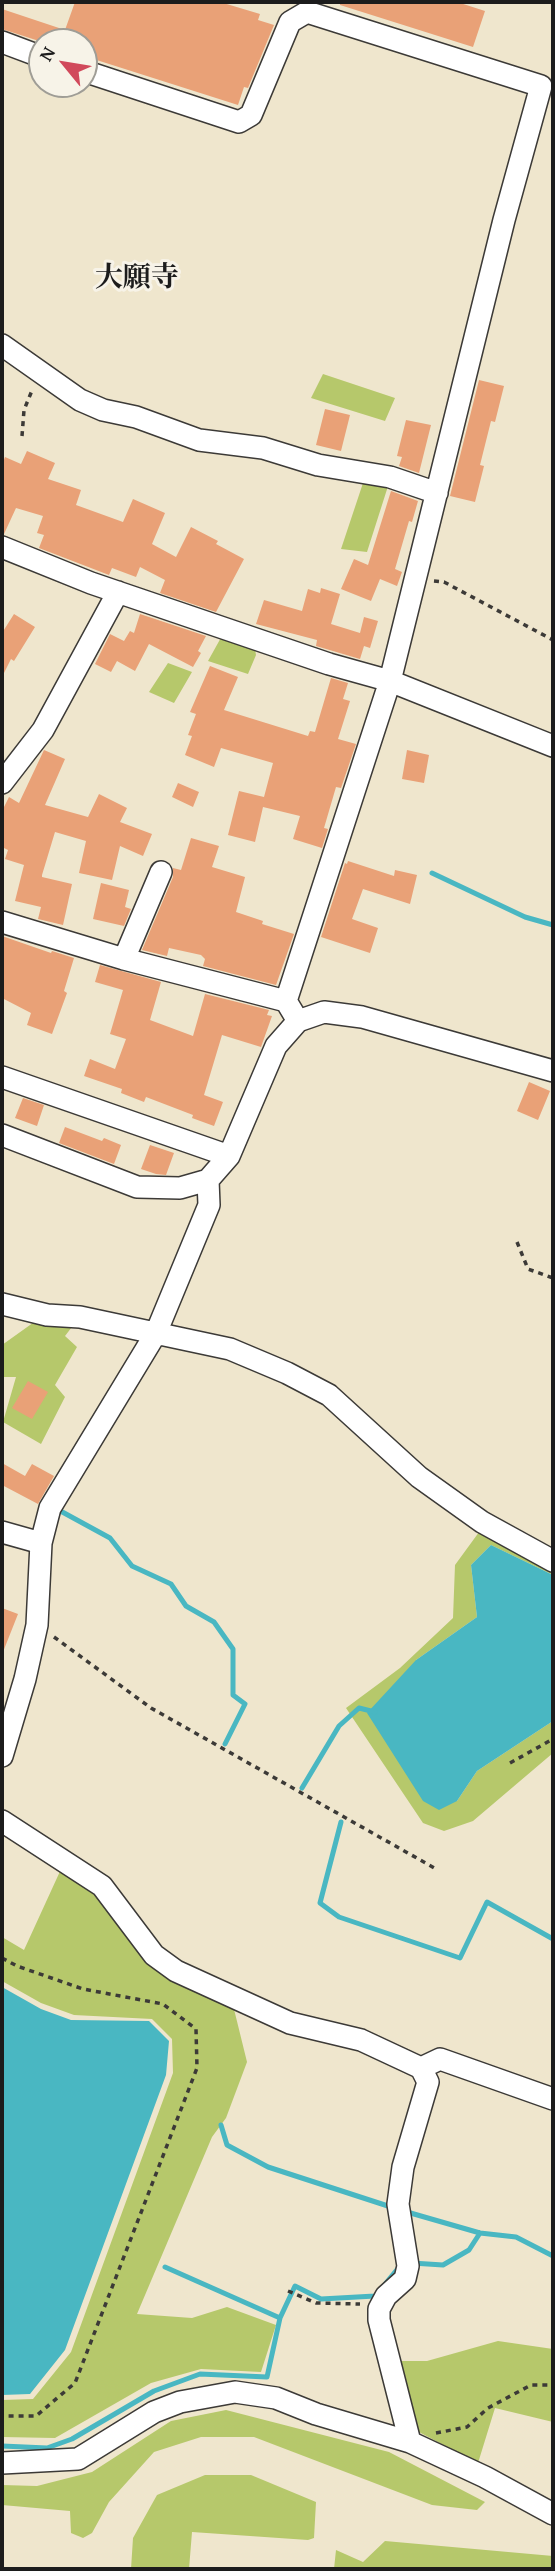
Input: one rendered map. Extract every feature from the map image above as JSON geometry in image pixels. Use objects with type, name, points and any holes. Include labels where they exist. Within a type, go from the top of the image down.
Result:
[{"type":"street","points":[[98,76],[239,121],[251,115],[290,22],[307,12],[547,88],[504,220],[390,681],[286,1001]]},
{"type":"street","points":[[2,42],[28,52]]},
{"type":"street","points":[[2,345],[80,400],[103,410],[136,417],[199,440],[263,447],[318,465],[390,477],[437,493]]},
{"type":"street","points":[[2,547],[118,592],[329,664],[390,681],[553,746]]},
{"type":"street","points":[[2,783],[44,730],[118,592]]},
{"type":"street","points":[[124,959],[161,872]]},
{"type":"street","points":[[2,922],[124,959],[286,1001],[299,1021]]},
{"type":"street","points":[[2,1135],[137,1187],[180,1188],[208,1180],[229,1156],[276,1046],[299,1021],[324,1012],[362,1017],[553,1071]]},
{"type":"street","points":[[2,1077],[229,1156]]},
{"type":"street","points":[[3,1746],[25,1679],[37,1625],[41,1543],[50,1508],[159,1324],[209,1205],[208,1180]]},
{"type":"street","points":[[2,1304],[47,1315],[159,1324],[287,1373],[329,1395],[419,1477],[482,1522],[553,1561]]},
{"type":"street","points":[[2,1532],[41,1543]]},
{"type":"street","points":[[2,1821],[102,1886],[154,1955],[176,1971],[290,2023],[361,2040],[421,2068],[428,2082],[403,2167],[398,2204],[408,2260],[405,2279],[386,2296],[379,2309],[379,2320],[410,2442]]},
{"type":"street","points":[[421,2068],[440,2059],[553,2099]]},
{"type":"street","points":[[2,2463],[78,2459],[154,2412],[180,2402],[235,2392],[276,2398],[316,2414],[410,2442],[485,2477],[553,2514]]},
{"type":"path","points":[[22,436],[24,411],[40,372]]},
{"type":"path","points":[[416,579],[444,582],[553,640]]},
{"type":"path","points":[[517,1242],[528,1269],[553,1278]]},
{"type":"path","points":[[37,1625],[151,1708],[438,1870]]},
{"type":"path","points":[[510,1763],[553,1739]]},
{"type":"path","points":[[2,1958],[17,1966],[83,1989],[163,2004],[196,2029],[197,2068],[75,2383],[36,2416],[2,2416]]},
{"type":"path","points":[[288,2291],[316,2303],[362,2304],[379,2309]]},
{"type":"path","points":[[410,2442],[424,2436],[467,2427],[488,2408],[531,2385],[553,2385]]},
{"type":"green space","points":[[323,374],[395,398],[385,421],[311,398]]},
{"type":"green space","points":[[364,480],[389,483],[367,552],[341,549]]},
{"type":"green space","points":[[223,634],[254,644],[256,655],[248,674],[208,661]]},
{"type":"green space","points":[[168,663],[192,672],[174,703],[149,692]]},
{"type":"green space","points":[[37,1320],[75,1323],[65,1336],[77,1347],[55,1385],[65,1397],[41,1444],[3,1422],[16,1377],[2,1377],[2,1345]]},
{"type":"green space","points":[[482,1528],[553,1566],[553,1575],[491,1545],[471,1565],[477,1617],[416,1660],[457,1801],[477,1771],[553,1721],[553,1753],[473,1821],[444,1831],[423,1823],[346,1708],[400,1668],[453,1618],[455,1565]]},
{"type":"green space","points":[[62,1867],[100,1892],[156,1967],[232,2001],[247,2062],[226,2118],[212,2137],[137,2314],[192,2318],[227,2307],[276,2325],[261,2372],[201,2369],[151,2383],[55,2438],[2,2437],[2,2400],[33,2399],[71,2352],[173,2073],[172,2039],[152,2019],[74,2015],[41,2003],[2,1981],[2,1937],[24,1950]]},
{"type":"green space","points":[[498,2341],[553,2349],[553,2422],[495,2408],[478,2463],[417,2431],[398,2361],[427,2361]]},
{"type":"green space","points":[[226,2410],[389,2452],[485,2502],[477,2510],[432,2505],[254,2437],[201,2437],[154,2452],[109,2502],[92,2533],[83,2538],[71,2533],[70,2511],[2,2505],[2,2485],[37,2486],[92,2472],[171,2421]]},
{"type":"green space","points":[[205,2475],[251,2475],[316,2502],[314,2538],[308,2540],[192,2532],[189,2569],[131,2569],[133,2538],[157,2495]]},
{"type":"green space","points":[[385,2541],[553,2556],[553,2569],[334,2569],[336,2550],[363,2562]]},
{"type":"water","points":[[491,1545],[553,1575],[553,1721],[477,1771],[457,1801],[439,1810],[423,1801],[367,1713],[416,1660],[477,1617],[471,1565]]},
{"type":"water","points":[[2,1987],[41,2009],[71,2020],[149,2021],[169,2041],[166,2075],[65,2350],[30,2394],[2,2395]]},
{"type":"building","points":[[75,2],[220,2],[260,14],[258,20],[274,25],[248,88],[244,87],[238,105],[98,60],[98,28],[66,28]]},
{"type":"building","points":[[340,2],[457,2],[485,11],[473,47],[340,5]]},
{"type":"building","points":[[2,9],[59,28],[28,28],[28,37],[2,29]]},
{"type":"building","points":[[479,380],[504,386],[495,422],[491,421],[480,465],[484,466],[475,502],[450,496]]},
{"type":"building","points":[[325,409],[350,415],[341,451],[316,445]]},
{"type":"building","points":[[406,420],[431,425],[419,473],[399,466],[402,457],[397,456]]},
{"type":"building","points":[[27,451],[55,463],[48,479],[81,490],[76,505],[123,522],[133,499],[165,513],[152,544],[176,557],[191,527],[244,559],[216,612],[160,593],[165,580],[140,567],[136,577],[112,568],[109,575],[39,548],[44,535],[37,533],[43,516],[16,508],[2,534],[2,465],[5,457],[21,464]]},
{"type":"building","points":[[391,491],[418,501],[412,522],[409,521],[395,569],[402,572],[397,586],[380,579],[371,601],[341,589],[354,559],[368,565]]},
{"type":"building","points":[[321,588],[340,594],[331,624],[360,633],[364,617],[378,621],[370,648],[364,646],[360,659],[316,646],[317,640],[256,624],[264,600],[302,611],[308,589],[320,593]]},
{"type":"building","points":[[14,614],[35,627],[14,661],[11,659],[2,677],[2,633]]},
{"type":"building","points":[[140,614],[206,636],[193,667],[149,644],[135,671],[117,661],[111,672],[95,664],[110,634],[124,641],[130,631],[134,633]]},
{"type":"building","points":[[210,666],[238,677],[224,710],[308,736],[310,731],[315,732],[331,678],[348,683],[343,699],[350,701],[338,739],[356,744],[341,788],[336,787],[324,828],[328,829],[322,848],[293,839],[300,816],[263,807],[255,842],[228,835],[239,791],[264,797],[273,763],[221,748],[214,767],[185,755],[192,736],[188,735],[196,714],[190,712]]},
{"type":"building","points":[[44,750],[65,759],[45,805],[88,817],[99,794],[127,808],[120,822],[152,834],[143,856],[120,846],[112,880],[79,873],[86,841],[55,832],[42,877],[72,884],[63,925],[38,919],[41,907],[15,901],[24,865],[5,859],[8,850],[2,847],[2,811],[9,797],[19,803]]},
{"type":"building","points":[[407,750],[429,755],[424,783],[402,779]]},
{"type":"building","points":[[178,783],[199,792],[193,807],[172,797]]},
{"type":"building","points":[[191,838],[219,846],[212,867],[245,877],[236,912],[294,934],[276,985],[203,966],[205,959],[201,955],[169,948],[167,956],[142,950],[173,877],[173,868],[181,870]]},
{"type":"building","points":[[348,861],[394,876],[395,870],[417,875],[410,904],[363,889],[352,919],[378,928],[370,953],[321,937],[345,863]]},
{"type":"building","points":[[101,883],[129,890],[125,907],[131,909],[124,926],[93,919]]},
{"type":"building","points":[[2,936],[74,958],[64,991],[67,993],[52,1034],[27,1025],[31,1013],[2,998]]},
{"type":"building","points":[[100,965],[161,982],[150,1020],[193,1036],[205,994],[269,1010],[267,1015],[272,1016],[261,1047],[222,1035],[204,1095],[223,1102],[214,1126],[146,1097],[144,1102],[121,1093],[122,1089],[84,1076],[90,1059],[115,1069],[126,1039],[110,1034],[123,990],[95,982]]},
{"type":"building","points":[[529,1082],[550,1091],[538,1120],[517,1111]]},
{"type":"building","points":[[23,1098],[44,1105],[37,1126],[15,1118]]},
{"type":"building","points":[[65,1127],[121,1145],[114,1164],[59,1143]]},
{"type":"building","points":[[150,1145],[174,1153],[166,1175],[141,1169]]},
{"type":"building","points":[[28,1381],[48,1392],[32,1419],[12,1408]]},
{"type":"building","points":[[2,1463],[25,1476],[32,1464],[54,1476],[38,1504],[2,1485]]},
{"type":"building","points":[[2,1608],[18,1614],[3,1652],[2,1652]]},
{"type":"waterway","points":[[432,873],[525,917],[553,925]]},
{"type":"waterway","points":[[55,1508],[110,1538],[132,1566],[171,1584],[186,1606],[214,1622],[233,1649],[233,1695],[245,1704],[225,1744]]},
{"type":"waterway","points":[[302,1788],[339,1726],[359,1708],[375,1712]]},
{"type":"waterway","points":[[341,1822],[320,1903],[339,1917],[460,1958],[487,1902],[553,1939]]},
{"type":"waterway","points":[[221,2125],[227,2145],[268,2167],[391,2207]]},
{"type":"waterway","points":[[407,2212],[480,2233],[516,2237],[553,2256]]},
{"type":"waterway","points":[[412,2263],[443,2265],[469,2250],[480,2233]]},
{"type":"waterway","points":[[386,2283],[400,2266]]},
{"type":"waterway","points":[[165,2267],[280,2318]]},
{"type":"waterway","points":[[2,2446],[47,2448],[72,2439],[154,2391],[200,2374],[267,2377],[280,2318],[295,2286],[321,2299],[375,2296],[378,2293]]},
{"type":"district","name":"大願寺","points":[[137,279]]}]
